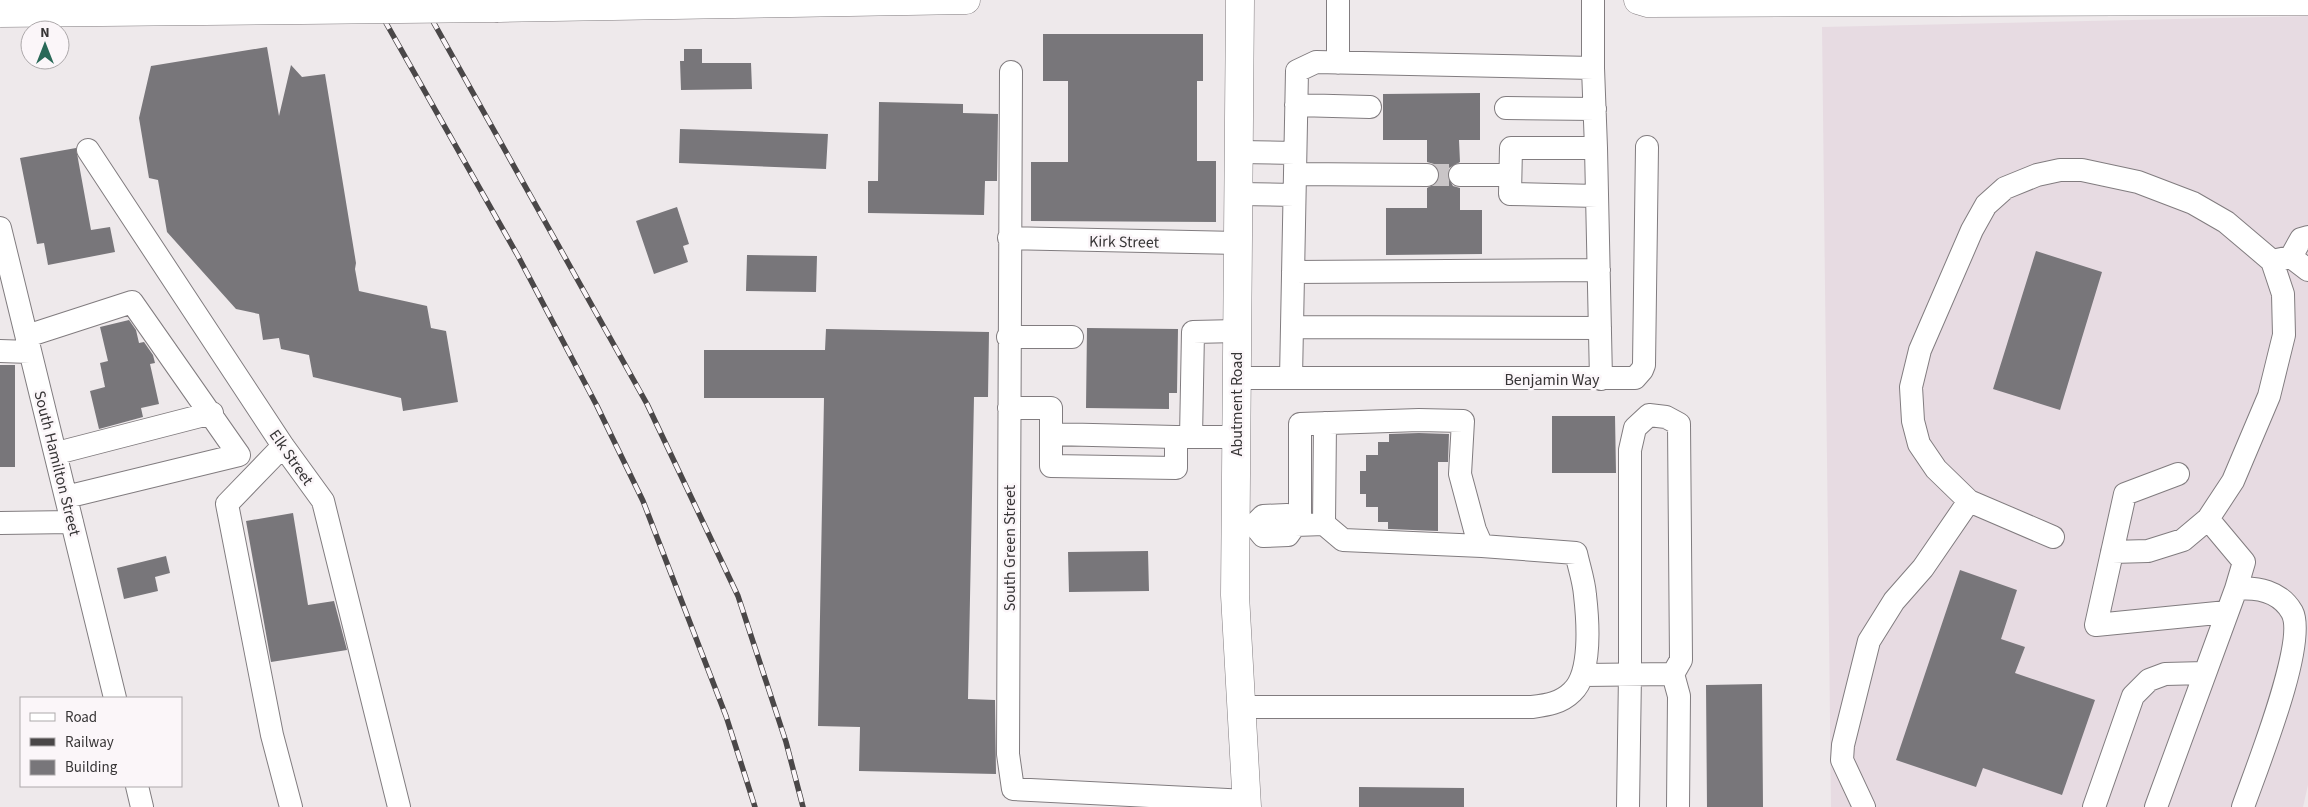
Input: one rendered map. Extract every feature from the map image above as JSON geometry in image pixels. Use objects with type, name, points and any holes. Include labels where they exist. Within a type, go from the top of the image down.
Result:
[{"type":"main road","points":[[0,13],[498,8],[966,0]]},
{"type":"main road","name":"Abutment Road","points":[[1240,0],[1236,437],[1245,526],[1235,595],[1247,804]]},
{"type":"main road","points":[[1638,0],[1648,3],[2308,1]]},
{"type":"street","points":[[1338,0],[1338,63]]},
{"type":"street","points":[[1593,0],[1601,379]]},
{"type":"street","points":[[1291,378],[1297,71],[1316,62],[1593,68]]},
{"type":"street","name":"South Green Street","points":[[1010,72],[1008,754],[1013,789],[1247,804]]},
{"type":"street","points":[[1296,105],[1370,106]]},
{"type":"street","points":[[1506,108],[1595,109]]},
{"type":"street","points":[[1596,148],[1511,148],[1510,194],[1598,196]]},
{"type":"street","name":"Benjamin Way","points":[[1236,378],[1635,378],[1644,366],[1647,148]]},
{"type":"street","name":"Elk Street","points":[[88,150],[283,446],[323,501],[399,807]]},
{"type":"street","points":[[1239,152],[1295,174]]},
{"type":"street","points":[[2054,537],[1969,501],[1936,469],[1920,444],[1913,421],[1911,387],[1920,350],[1972,230],[1986,206],[2005,188],[2060,170],[2082,170],[2138,182],[2193,203],[2290,263]]},
{"type":"street","points":[[1238,194],[1295,174],[1427,175]]},
{"type":"street","points":[[1460,175],[1510,175]]},
{"type":"street","name":"South Hamilton Street","points":[[0,228],[4,262],[29,344],[115,697]]},
{"type":"street","points":[[2112,552],[2148,551],[2183,540],[2208,519],[2233,481],[2269,396],[2284,335],[2283,294],[2290,263],[2301,240],[2308,237]]},
{"type":"street","name":"Kirk Street","points":[[1009,238],[1238,243]]},
{"type":"street","points":[[1293,272],[1599,270]]},
{"type":"street","points":[[0,351],[29,344],[132,302],[212,413],[239,455],[66,497]]},
{"type":"street","points":[[1292,327],[1600,328]]},
{"type":"street","points":[[1009,408],[1052,408],[1051,466],[1176,468],[1184,437],[1193,332],[1237,331]]},
{"type":"street","points":[[1008,337],[1072,337]]},
{"type":"street","points":[[57,454],[212,413]]},
{"type":"street","points":[[1628,807],[1630,450],[1635,428],[1649,415],[1666,416],[1679,424],[1682,660],[1673,674],[1679,696],[1678,807]]},
{"type":"street","points":[[1298,525],[1300,424],[1419,420],[1463,421],[1460,474],[1475,530],[1482,546]]},
{"type":"street","points":[[1324,524],[1325,423]]},
{"type":"street","points":[[1051,434],[1236,437]]},
{"type":"street","points":[[283,446],[227,504],[272,735],[291,807]]},
{"type":"street","points":[[2178,474],[2125,494],[2096,625],[2227,612]]},
{"type":"street","points":[[1864,807],[1842,760],[1843,745],[1870,641],[1894,601],[1923,568],[1969,501]]},
{"type":"street","points":[[1240,707],[1532,707],[1560,700],[1572,692],[1583,675],[1586,649],[1585,594],[1576,553],[1482,546],[1343,540],[1324,524],[1298,525],[1287,516],[1263,516],[1245,526]]},
{"type":"street","points":[[2156,807],[2236,589],[2244,562],[2208,519]]},
{"type":"street","points":[[0,523],[72,522]]},
{"type":"street","points":[[2236,589],[2256,588],[2277,596],[2292,613],[2296,634],[2290,667],[2243,807]]},
{"type":"street","points":[[2094,807],[2133,696],[2149,680],[2165,674],[2205,673]]},
{"type":"street","points":[[1583,675],[1673,674]]},
{"type":"street","points":[[137,787],[142,807]]},
{"type":"shaded area","points":[[2308,16],[2308,785],[2303,807],[1831,807],[1822,27]]},
{"type":"building","points":[[1043,34],[1203,34],[1203,81],[1197,81],[1197,161],[1216,161],[1216,222],[1031,221],[1031,162],[1068,162],[1068,81],[1043,81]]},
{"type":"building","points":[[267,47],[279,116],[291,65],[302,77],[325,74],[359,291],[427,306],[431,328],[446,331],[458,402],[403,411],[401,398],[313,377],[309,355],[281,349],[279,338],[263,340],[259,314],[236,309],[167,232],[158,180],[149,178],[139,118],[151,66]]},
{"type":"building","points":[[684,49],[702,49],[702,63],[751,63],[752,89],[681,90],[680,61],[684,61]]},
{"type":"building","points":[[1480,93],[1480,140],[1459,140],[1460,162],[1449,168],[1447,175],[1453,186],[1460,188],[1460,210],[1482,210],[1482,254],[1386,255],[1386,208],[1427,208],[1427,188],[1438,182],[1440,175],[1434,164],[1427,162],[1427,140],[1383,140],[1383,94]]},
{"type":"building","points":[[879,102],[963,104],[963,113],[998,114],[997,181],[985,181],[984,215],[868,213],[868,181],[878,181]]},
{"type":"building","points":[[680,129],[828,134],[826,169],[679,163]]},
{"type":"building","points":[[76,148],[91,230],[110,227],[115,252],[48,265],[44,243],[37,244],[20,158]]},
{"type":"building","points":[[677,207],[689,244],[683,246],[688,262],[654,274],[636,221]]},
{"type":"building","points":[[2036,251],[2102,272],[2060,410],[1993,389]]},
{"type":"building","points":[[747,255],[817,256],[816,292],[746,291]]},
{"type":"building","points":[[129,320],[136,330],[139,343],[144,342],[153,355],[155,363],[150,364],[159,404],[141,408],[143,417],[99,429],[90,391],[105,387],[100,363],[108,361],[100,327]]},
{"type":"building","points":[[1087,328],[1178,329],[1177,393],[1169,393],[1169,409],[1086,408]]},
{"type":"building","points":[[826,329],[989,332],[988,397],[974,397],[968,699],[995,700],[996,774],[859,771],[860,727],[818,726],[824,398],[704,398],[704,350],[825,350]]},
{"type":"building","points":[[0,365],[15,365],[15,467],[0,467]]},
{"type":"building","points":[[1552,416],[1615,416],[1616,473],[1552,473]]},
{"type":"building","points":[[1389,434],[1449,434],[1448,462],[1438,462],[1438,531],[1388,529],[1388,522],[1378,522],[1378,507],[1366,507],[1366,494],[1360,494],[1360,471],[1366,471],[1366,455],[1378,455],[1378,442],[1389,442]]},
{"type":"building","points":[[293,513],[308,605],[334,601],[347,650],[271,662],[246,521]]},
{"type":"building","points":[[1148,551],[1149,591],[1069,592],[1068,552]]},
{"type":"building","points":[[166,556],[170,573],[155,577],[158,591],[124,599],[117,568]]},
{"type":"building","points":[[1960,570],[2017,590],[2001,639],[2025,647],[2015,673],[2095,700],[2062,795],[1983,768],[1976,787],[1896,760]]},
{"type":"building","points":[[1762,684],[1763,807],[1707,807],[1706,685]]},
{"type":"building","points":[[1359,787],[1464,788],[1464,807],[1359,807]]},
{"type":"tunnel","points":[[1427,175],[1460,175]]},
{"type":"railway","points":[[373,0],[518,256],[597,406],[643,501],[726,716],[755,807]]},
{"type":"railway","points":[[421,0],[647,404],[738,596],[786,742],[803,807]]}]
